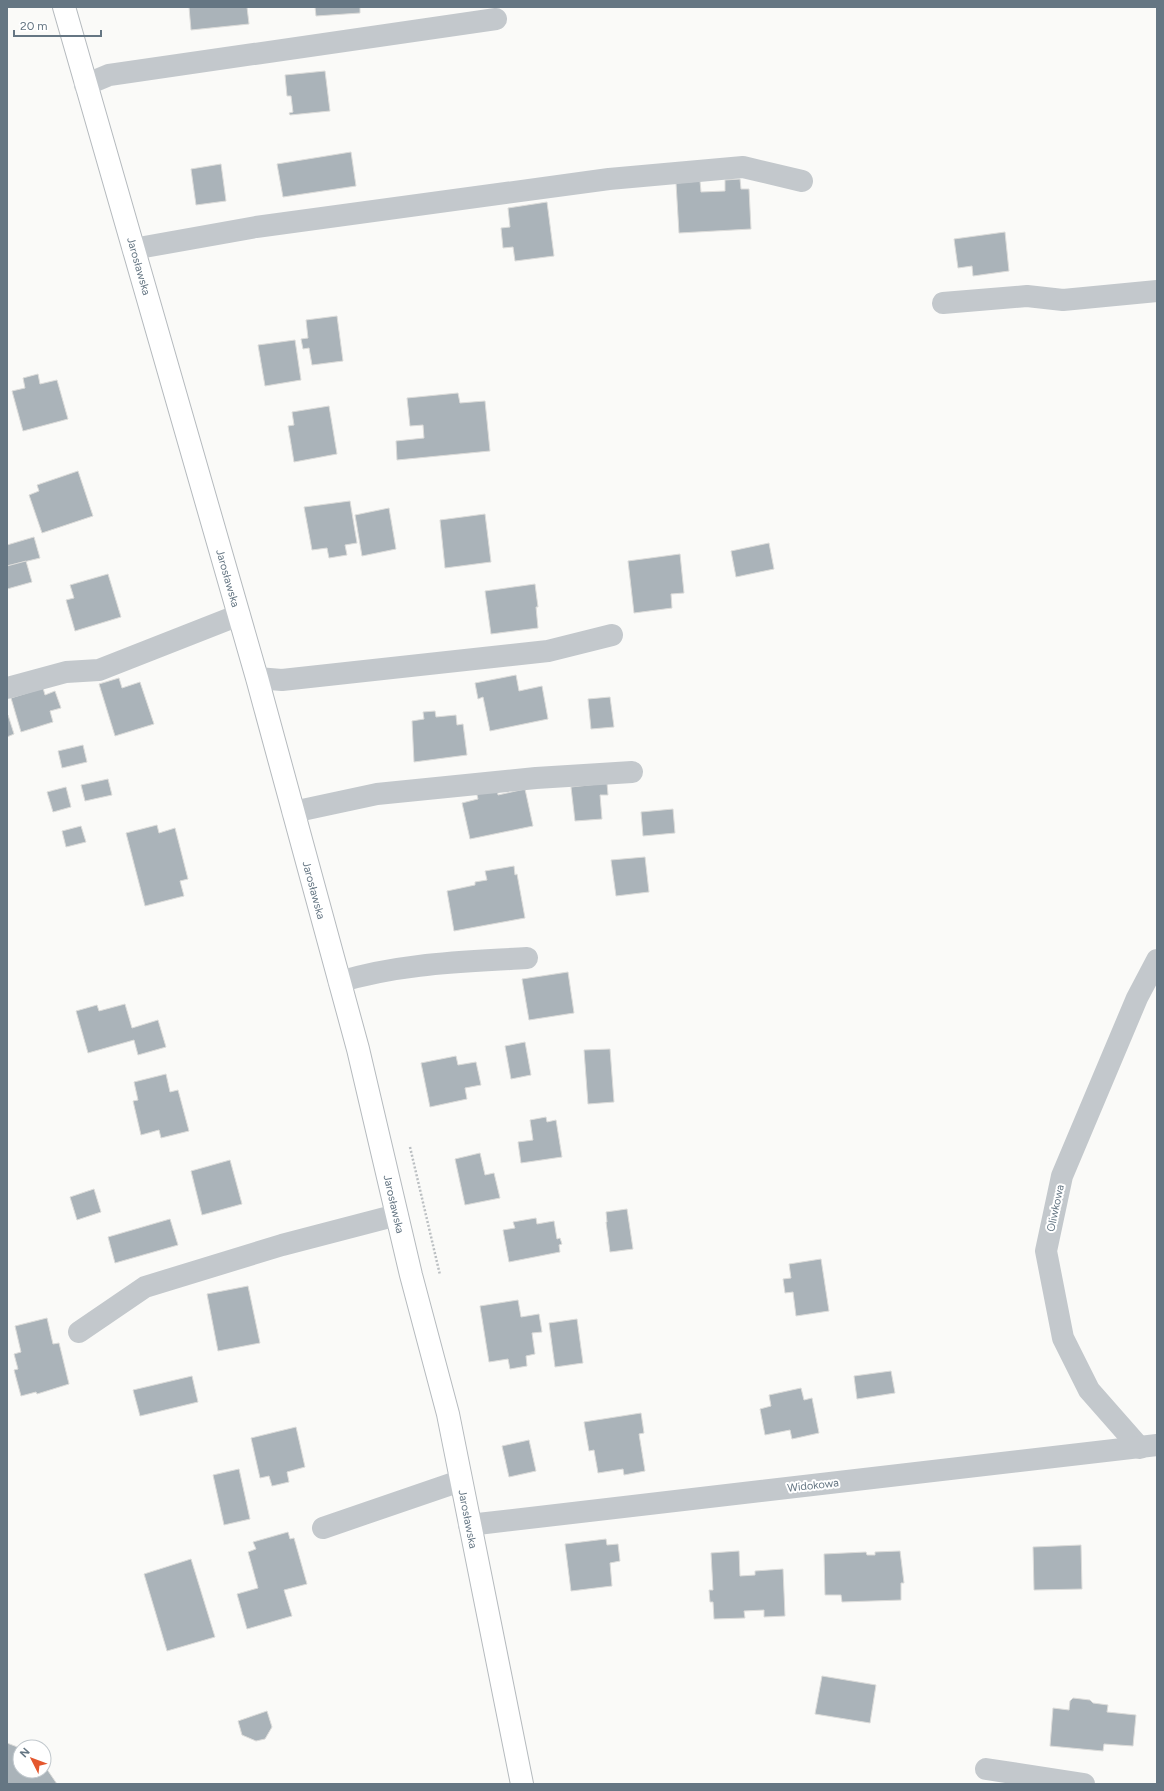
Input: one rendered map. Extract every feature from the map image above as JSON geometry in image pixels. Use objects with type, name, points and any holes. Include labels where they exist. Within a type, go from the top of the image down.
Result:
[{"type":"main road","name":"Jarosławska","points":[[64,7],[85,85],[134,249],[239,614],[358,1049],[396,1215],[448,1414],[468,1525],[522,1784]]},
{"type":"street","points":[[85,85],[109,75],[496,19]]},
{"type":"street","points":[[134,249],[256,227],[609,179],[743,167],[802,181]]},
{"type":"street","points":[[943,303],[1027,296],[1063,300],[1157,291]]},
{"type":"street","points":[[7,688],[66,672],[99,670],[239,614]]},
{"type":"street","points":[[257,678],[282,680],[548,651],[612,635]]},
{"type":"street","points":[[293,812],[377,794],[536,778],[632,772]]},
{"type":"street","points":[[340,982],[367,974],[410,966],[527,958]]},
{"type":"street","name":"Oliwkowa","points":[[1148,1447],[1089,1390],[1063,1338],[1046,1251],[1062,1176],[1137,998],[1152,981],[1157,960]]},
{"type":"street","points":[[78,1332],[145,1287],[282,1245],[396,1215]]},
{"type":"street","name":"Widokowa","points":[[468,1525],[1148,1447]]},
{"type":"street","points":[[323,1528],[460,1481]]},
{"type":"street","points":[[986,1769],[1084,1784]]},
{"type":"building","points":[[189,7],[247,7],[249,24],[191,30]]},
{"type":"building","points":[[315,7],[360,7],[360,13],[316,16]]},
{"type":"building","points":[[325,71],[330,111],[290,115],[289,113],[293,112],[291,96],[287,96],[285,75]]},
{"type":"building","points":[[351,152],[356,186],[283,197],[277,164]]},
{"type":"building","points":[[221,164],[226,201],[196,205],[191,169]]},
{"type":"building","points":[[740,179],[741,189],[749,189],[751,229],[679,233],[676,183],[700,181],[701,192],[725,191],[725,180]]},
{"type":"building","points":[[547,202],[554,256],[515,261],[513,247],[503,248],[501,228],[510,227],[508,208]]},
{"type":"building","points":[[1005,232],[1009,271],[973,276],[972,266],[958,268],[954,239]]},
{"type":"building","points":[[337,316],[343,361],[312,365],[309,348],[303,349],[301,339],[308,338],[306,320]]},
{"type":"building","points":[[295,340],[301,380],[265,386],[258,345]]},
{"type":"building","points":[[38,374],[40,384],[57,380],[68,419],[23,431],[12,391],[25,388],[23,378]]},
{"type":"building","points":[[458,393],[460,403],[485,401],[490,451],[397,460],[396,441],[424,438],[423,425],[410,426],[407,398]]},
{"type":"building","points":[[329,406],[337,454],[294,462],[288,426],[294,425],[292,412]]},
{"type":"building","points":[[78,471],[93,516],[42,533],[29,495],[39,491],[37,485]]},
{"type":"building","points":[[350,501],[357,543],[345,545],[347,555],[329,558],[327,548],[312,550],[304,507]]},
{"type":"building","points":[[389,508],[396,549],[362,556],[355,515]]},
{"type":"building","points":[[485,514],[491,562],[445,568],[440,520]]},
{"type":"building","points":[[34,537],[40,558],[7,566],[7,545]]},
{"type":"building","points":[[769,543],[774,569],[736,577],[731,551]]},
{"type":"building","points":[[680,554],[684,593],[671,594],[672,608],[634,613],[628,561]]},
{"type":"building","points":[[26,561],[32,582],[7,589],[7,566]]},
{"type":"building","points":[[108,574],[121,617],[75,631],[66,600],[74,598],[70,585]]},
{"type":"building","points":[[535,584],[538,607],[536,607],[538,628],[491,634],[485,591]]},
{"type":"building","points":[[516,675],[519,691],[542,686],[548,719],[490,731],[483,697],[478,699],[475,683]]},
{"type":"building","points":[[119,678],[122,688],[140,682],[154,724],[115,736],[99,684]]},
{"type":"building","points":[[43,688],[45,695],[55,691],[61,708],[50,711],[53,722],[21,732],[11,698]]},
{"type":"building","points":[[610,697],[614,727],[591,729],[588,699]]},
{"type":"building","points":[[435,711],[436,717],[456,715],[457,725],[463,724],[467,755],[414,762],[412,721],[424,719],[423,712]]},
{"type":"building","points":[[8,715],[14,734],[7,737],[7,716]]},
{"type":"building","points":[[83,745],[87,762],[62,768],[58,751]]},
{"type":"building","points":[[108,779],[112,795],[85,801],[81,785]]},
{"type":"building","points":[[607,783],[608,795],[600,795],[602,819],[575,821],[571,787]]},
{"type":"building","points":[[66,787],[71,807],[53,812],[47,792]]},
{"type":"building","points":[[497,787],[498,795],[525,789],[533,826],[470,839],[462,803],[478,799],[476,791]]},
{"type":"building","points":[[673,809],[675,833],[643,836],[641,812]]},
{"type":"building","points":[[157,825],[159,833],[175,828],[188,879],[180,881],[184,896],[145,906],[126,833]]},
{"type":"building","points":[[81,826],[86,842],[66,847],[62,831]]},
{"type":"building","points":[[645,857],[649,892],[616,896],[611,860]]},
{"type":"building","points":[[514,866],[515,875],[517,874],[525,918],[454,931],[447,891],[475,885],[475,882],[487,880],[485,871]]},
{"type":"building","points":[[568,972],[574,1013],[529,1020],[522,979]]},
{"type":"building","points":[[125,1004],[132,1028],[158,1020],[166,1047],[138,1055],[134,1040],[88,1053],[76,1011],[97,1005],[99,1011]]},
{"type":"building","points":[[525,1042],[531,1075],[511,1079],[505,1046]]},
{"type":"building","points":[[610,1049],[614,1102],[588,1104],[584,1050]]},
{"type":"building","points":[[456,1056],[458,1065],[476,1062],[481,1085],[465,1088],[467,1099],[430,1107],[421,1063]]},
{"type":"building","points":[[166,1074],[170,1092],[178,1090],[189,1131],[161,1138],[159,1130],[141,1135],[133,1101],[138,1100],[134,1082]]},
{"type":"building","points":[[546,1117],[547,1122],[556,1120],[562,1157],[521,1163],[518,1142],[533,1140],[530,1120]]},
{"type":"building","points":[[480,1153],[485,1175],[494,1173],[500,1198],[465,1205],[455,1159]]},
{"type":"building","points":[[230,1160],[242,1204],[202,1215],[191,1171]]},
{"type":"building","points":[[94,1189],[101,1212],[77,1220],[70,1197]]},
{"type":"building","points":[[627,1209],[633,1249],[610,1252],[606,1212]]},
{"type":"building","points":[[536,1218],[537,1224],[554,1221],[557,1239],[560,1238],[562,1244],[559,1245],[560,1252],[509,1262],[503,1230],[515,1228],[513,1222]]},
{"type":"building","points":[[170,1219],[178,1245],[115,1263],[108,1237]]},
{"type":"building","points":[[821,1259],[829,1311],[796,1316],[793,1292],[785,1293],[783,1279],[791,1278],[789,1264]]},
{"type":"building","points":[[248,1286],[260,1343],[218,1351],[207,1294]]},
{"type":"building","points":[[518,1300],[521,1317],[539,1314],[542,1332],[532,1333],[535,1354],[526,1356],[527,1366],[510,1369],[508,1359],[489,1362],[480,1306]]},
{"type":"building","points":[[47,1318],[53,1344],[59,1343],[69,1384],[37,1394],[36,1392],[21,1396],[14,1370],[18,1369],[14,1354],[21,1352],[15,1326]]},
{"type":"building","points":[[577,1319],[583,1363],[555,1367],[549,1323]]},
{"type":"building","points":[[891,1371],[895,1393],[857,1399],[854,1376]]},
{"type":"building","points":[[192,1376],[198,1402],[140,1416],[133,1390]]},
{"type":"building","points":[[801,1388],[804,1400],[812,1398],[819,1433],[792,1439],[790,1430],[765,1435],[760,1409],[771,1406],[769,1395]]},
{"type":"building","points":[[641,1413],[644,1433],[639,1434],[645,1471],[624,1475],[623,1469],[598,1473],[594,1450],[589,1451],[584,1422]]},
{"type":"building","points":[[296,1427],[305,1467],[287,1472],[289,1482],[272,1486],[269,1476],[260,1478],[251,1438]]},
{"type":"building","points":[[529,1440],[536,1471],[509,1477],[502,1446]]},
{"type":"building","points":[[239,1469],[250,1519],[224,1525],[213,1475]]},
{"type":"building","points":[[288,1532],[290,1539],[294,1538],[307,1584],[284,1590],[292,1616],[247,1629],[237,1594],[258,1588],[248,1552],[256,1549],[253,1542]]},
{"type":"building","points":[[606,1539],[607,1545],[618,1544],[620,1561],[610,1563],[612,1586],[571,1591],[565,1544]]},
{"type":"building","points":[[1081,1545],[1082,1589],[1034,1590],[1033,1547]]},
{"type":"building","points":[[739,1551],[740,1576],[755,1575],[755,1571],[783,1569],[785,1616],[764,1617],[764,1610],[744,1611],[745,1618],[714,1619],[713,1602],[710,1602],[709,1590],[713,1590],[711,1553]]},
{"type":"building","points":[[900,1551],[904,1583],[901,1583],[901,1600],[842,1602],[841,1595],[825,1595],[824,1554],[866,1552],[867,1555],[875,1555],[875,1552]]},
{"type":"building","points":[[191,1559],[215,1637],[167,1651],[144,1574]]},
{"type":"building","points":[[822,1676],[876,1685],[870,1723],[815,1714]]},
{"type":"building","points":[[1073,1698],[1090,1700],[1093,1703],[1108,1705],[1107,1712],[1136,1715],[1133,1746],[1104,1744],[1103,1751],[1050,1746],[1053,1708],[1069,1710],[1070,1701]]},
{"type":"building","points":[[267,1711],[272,1727],[265,1739],[256,1741],[242,1735],[238,1721]]},
{"type":"building","points":[[7,1743],[12,1745],[12,1779],[52,1779],[52,1777],[57,1784],[7,1784]]}]
